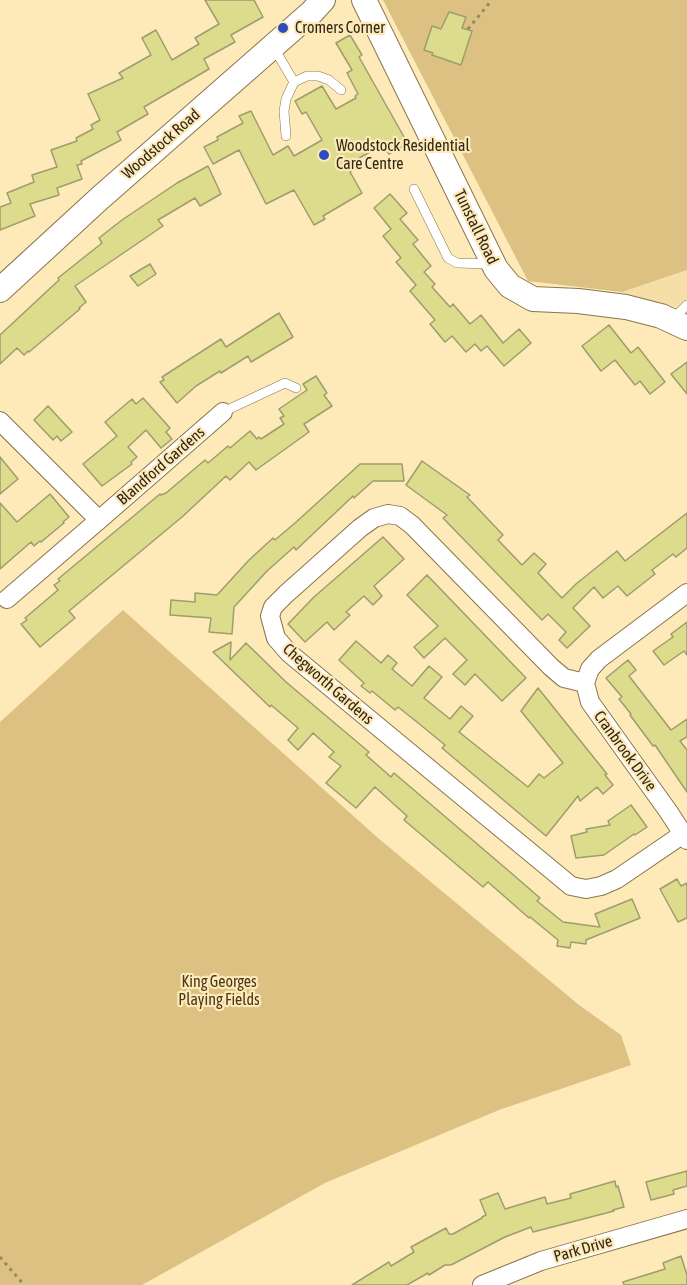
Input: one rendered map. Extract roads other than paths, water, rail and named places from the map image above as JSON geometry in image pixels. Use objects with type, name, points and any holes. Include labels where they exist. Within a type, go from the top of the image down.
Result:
[{"type":"street","name":"Woodstock Road","points":[[0,290],[108,190],[323,0]]},
{"type":"street","name":"Tunstall Road","points":[[364,0],[494,264],[510,286],[533,299],[578,301],[626,307],[661,316],[682,318]]},
{"type":"street","name":"Blandford Gardens","points":[[7,599],[224,412]]},
{"type":"street","points":[[0,421],[99,520]]},
{"type":"street","name":"Chegworth Gardens","points":[[585,683],[564,678],[551,667],[412,525],[400,516],[388,514],[374,518],[360,528],[286,594],[273,607],[270,616],[276,638],[289,653],[571,886],[586,889],[601,886],[617,879],[685,837]]},
{"type":"street","points":[[585,683],[590,669],[599,660],[687,593]]},
{"type":"street","name":"Cranbrook Drive","points":[[585,683],[590,702],[685,837]]},
{"type":"street","name":"Park Drive","points":[[482,1285],[541,1261],[687,1220]]},
{"type":"lane","points":[[273,46],[294,82]]},
{"type":"lane","points":[[286,136],[284,111],[286,99],[294,82],[307,76],[318,76],[329,80],[341,90]]},
{"type":"lane","points":[[414,189],[448,258],[458,262],[494,264]]},
{"type":"lane","points":[[224,412],[285,383],[296,388]]},
{"type":"place","name":"Cromers Corner","points":[[283,28]]},
{"type":"place","name":"Woodstock Residential Care Centre","points":[[324,155]]},
{"type":"park label","name":"King Georges Playing Fields","points":[[219,991]]}]
